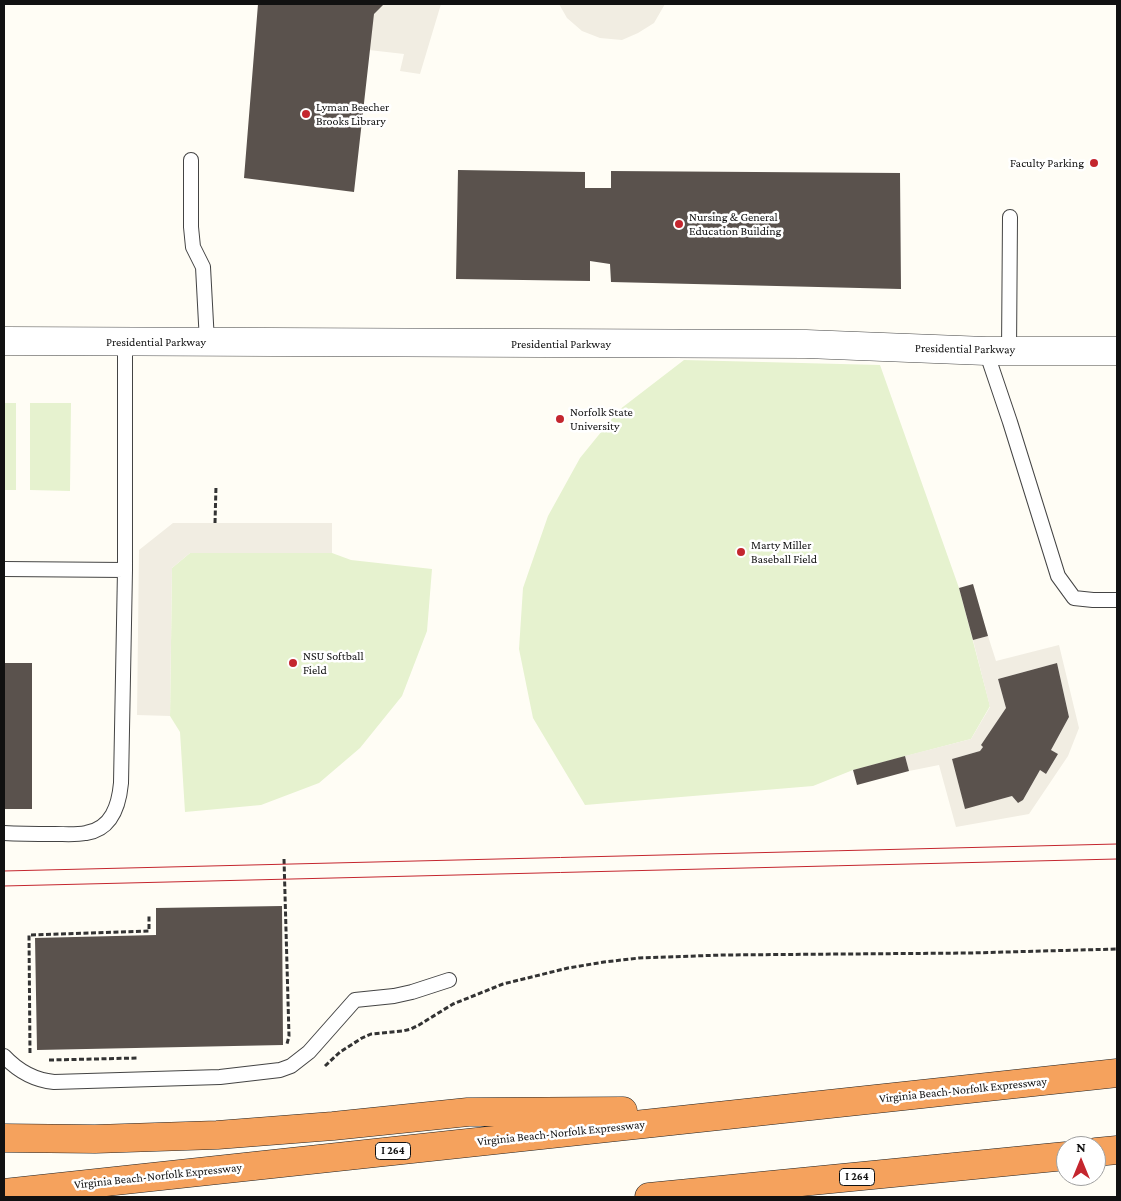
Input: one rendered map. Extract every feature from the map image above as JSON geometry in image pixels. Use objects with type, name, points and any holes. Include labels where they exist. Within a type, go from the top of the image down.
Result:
[{"type":"highway","name":"Virginia Beach-Norfolk Expressway","points":[[4,1193],[1117,1073]]},
{"type":"highway","points":[[4,1138],[95,1139],[217,1135],[334,1126],[468,1112],[782,1110]]},
{"type":"highway","name":"I 264","points":[[649,1197],[1056,1157]]},
{"type":"highway","points":[[685,1197],[711,1192]]},
{"type":"street","name":"Presidential Parkway","points":[[4,341],[806,344],[998,351],[1117,351]]},
{"type":"lane","points":[[191,160],[191,227],[193,247],[202,267],[207,342]]},
{"type":"lane","points":[[1010,217],[998,351],[1010,422],[1058,576],[1074,598],[1117,600]]},
{"type":"lane","points":[[4,834],[86,833],[96,831],[110,819],[119,800],[121,783],[125,570],[125,342]]},
{"type":"lane","points":[[4,569],[125,570]]},
{"type":"lane","points":[[4,1056],[26,1074],[54,1082],[220,1078],[280,1070],[291,1066],[309,1052],[355,1000],[394,996],[449,980]]},
{"type":"path","points":[[215,522],[216,486]]},
{"type":"path","points":[[284,859],[289,1036],[287,1046]]},
{"type":"path","points":[[33,1056],[29,1050],[29,935],[149,931],[149,914]]},
{"type":"path","points":[[322,1068],[351,1044],[371,1034],[411,1029],[452,1004],[503,984],[568,968],[604,962],[722,955],[970,953],[1117,949]]},
{"type":"path","points":[[48,1060],[145,1058]]},
{"type":"green space","name":"Marty Miller Baseball Field","points":[[684,360],[880,365],[959,588],[990,706],[971,739],[853,770],[813,786],[585,805],[533,718],[519,649],[523,588],[548,516],[580,458],[619,410]]},
{"type":"green space","points":[[4,403],[16,403],[16,490],[4,490]]},
{"type":"green space","points":[[30,403],[71,403],[70,491],[30,490]]},
{"type":"green space","name":"NSU Softball Field","points":[[190,553],[332,553],[351,560],[432,569],[427,631],[402,696],[360,748],[319,783],[261,805],[185,812],[180,732],[170,716],[172,568]]},
{"type":"shaded area","points":[[384,4],[441,4],[420,74],[400,71],[404,54],[369,50],[374,14]]},
{"type":"shaded area","points":[[559,4],[665,4],[654,23],[622,40],[600,38],[582,31],[567,18]]},
{"type":"shaded area","points":[[173,523],[332,523],[332,553],[190,553],[172,568],[170,716],[137,715],[139,550]]},
{"type":"shaded area","points":[[988,636],[996,661],[1059,645],[1079,728],[1068,756],[1029,814],[956,827],[939,765],[909,771],[905,756],[971,739],[990,707],[973,640]],"holes":[[[1057,663],[1069,717],[1051,750],[1058,754],[1046,774],[1040,770],[1023,800],[1018,803],[1012,796],[965,808],[952,759],[980,751],[1006,708],[998,679]]]},
{"type":"building","name":"Lyman Beecher Brooks Library","points":[[258,4],[384,4],[374,14],[354,192],[244,178]]},
{"type":"building","name":"Nursing & General Education Building","points":[[458,170],[585,172],[585,188],[611,188],[611,171],[900,173],[901,289],[611,282],[610,264],[590,261],[590,281],[456,279]]},
{"type":"building","points":[[973,584],[988,636],[973,640],[959,588]]},
{"type":"building","points":[[4,663],[32,663],[32,809],[4,809]]},
{"type":"building","points":[[1057,663],[1069,717],[1051,750],[1058,754],[1046,774],[1040,770],[1023,800],[1018,803],[1012,796],[965,809],[952,759],[980,751],[983,747],[981,745],[1006,708],[998,679]]},
{"type":"building","points":[[905,756],[909,771],[857,785],[853,770]]},
{"type":"building","points":[[282,906],[283,1045],[37,1050],[35,938],[156,935],[156,908]]},
{"type":"tram line","points":[[4,871],[1117,844]]},
{"type":"tram line","points":[[4,886],[1117,859]]},
{"type":"place","name":"Lyman Beecher Brooks Library","points":[[306,114]]},
{"type":"place","name":"Faculty Parking","points":[[1094,163]]},
{"type":"place","name":"Nursing & General Education Building","points":[[679,224]]},
{"type":"place","name":"Norfolk State University","points":[[560,419]]},
{"type":"place","name":"Marty Miller Baseball Field","points":[[741,552]]},
{"type":"place","name":"NSU Softball Field","points":[[293,663]]}]
